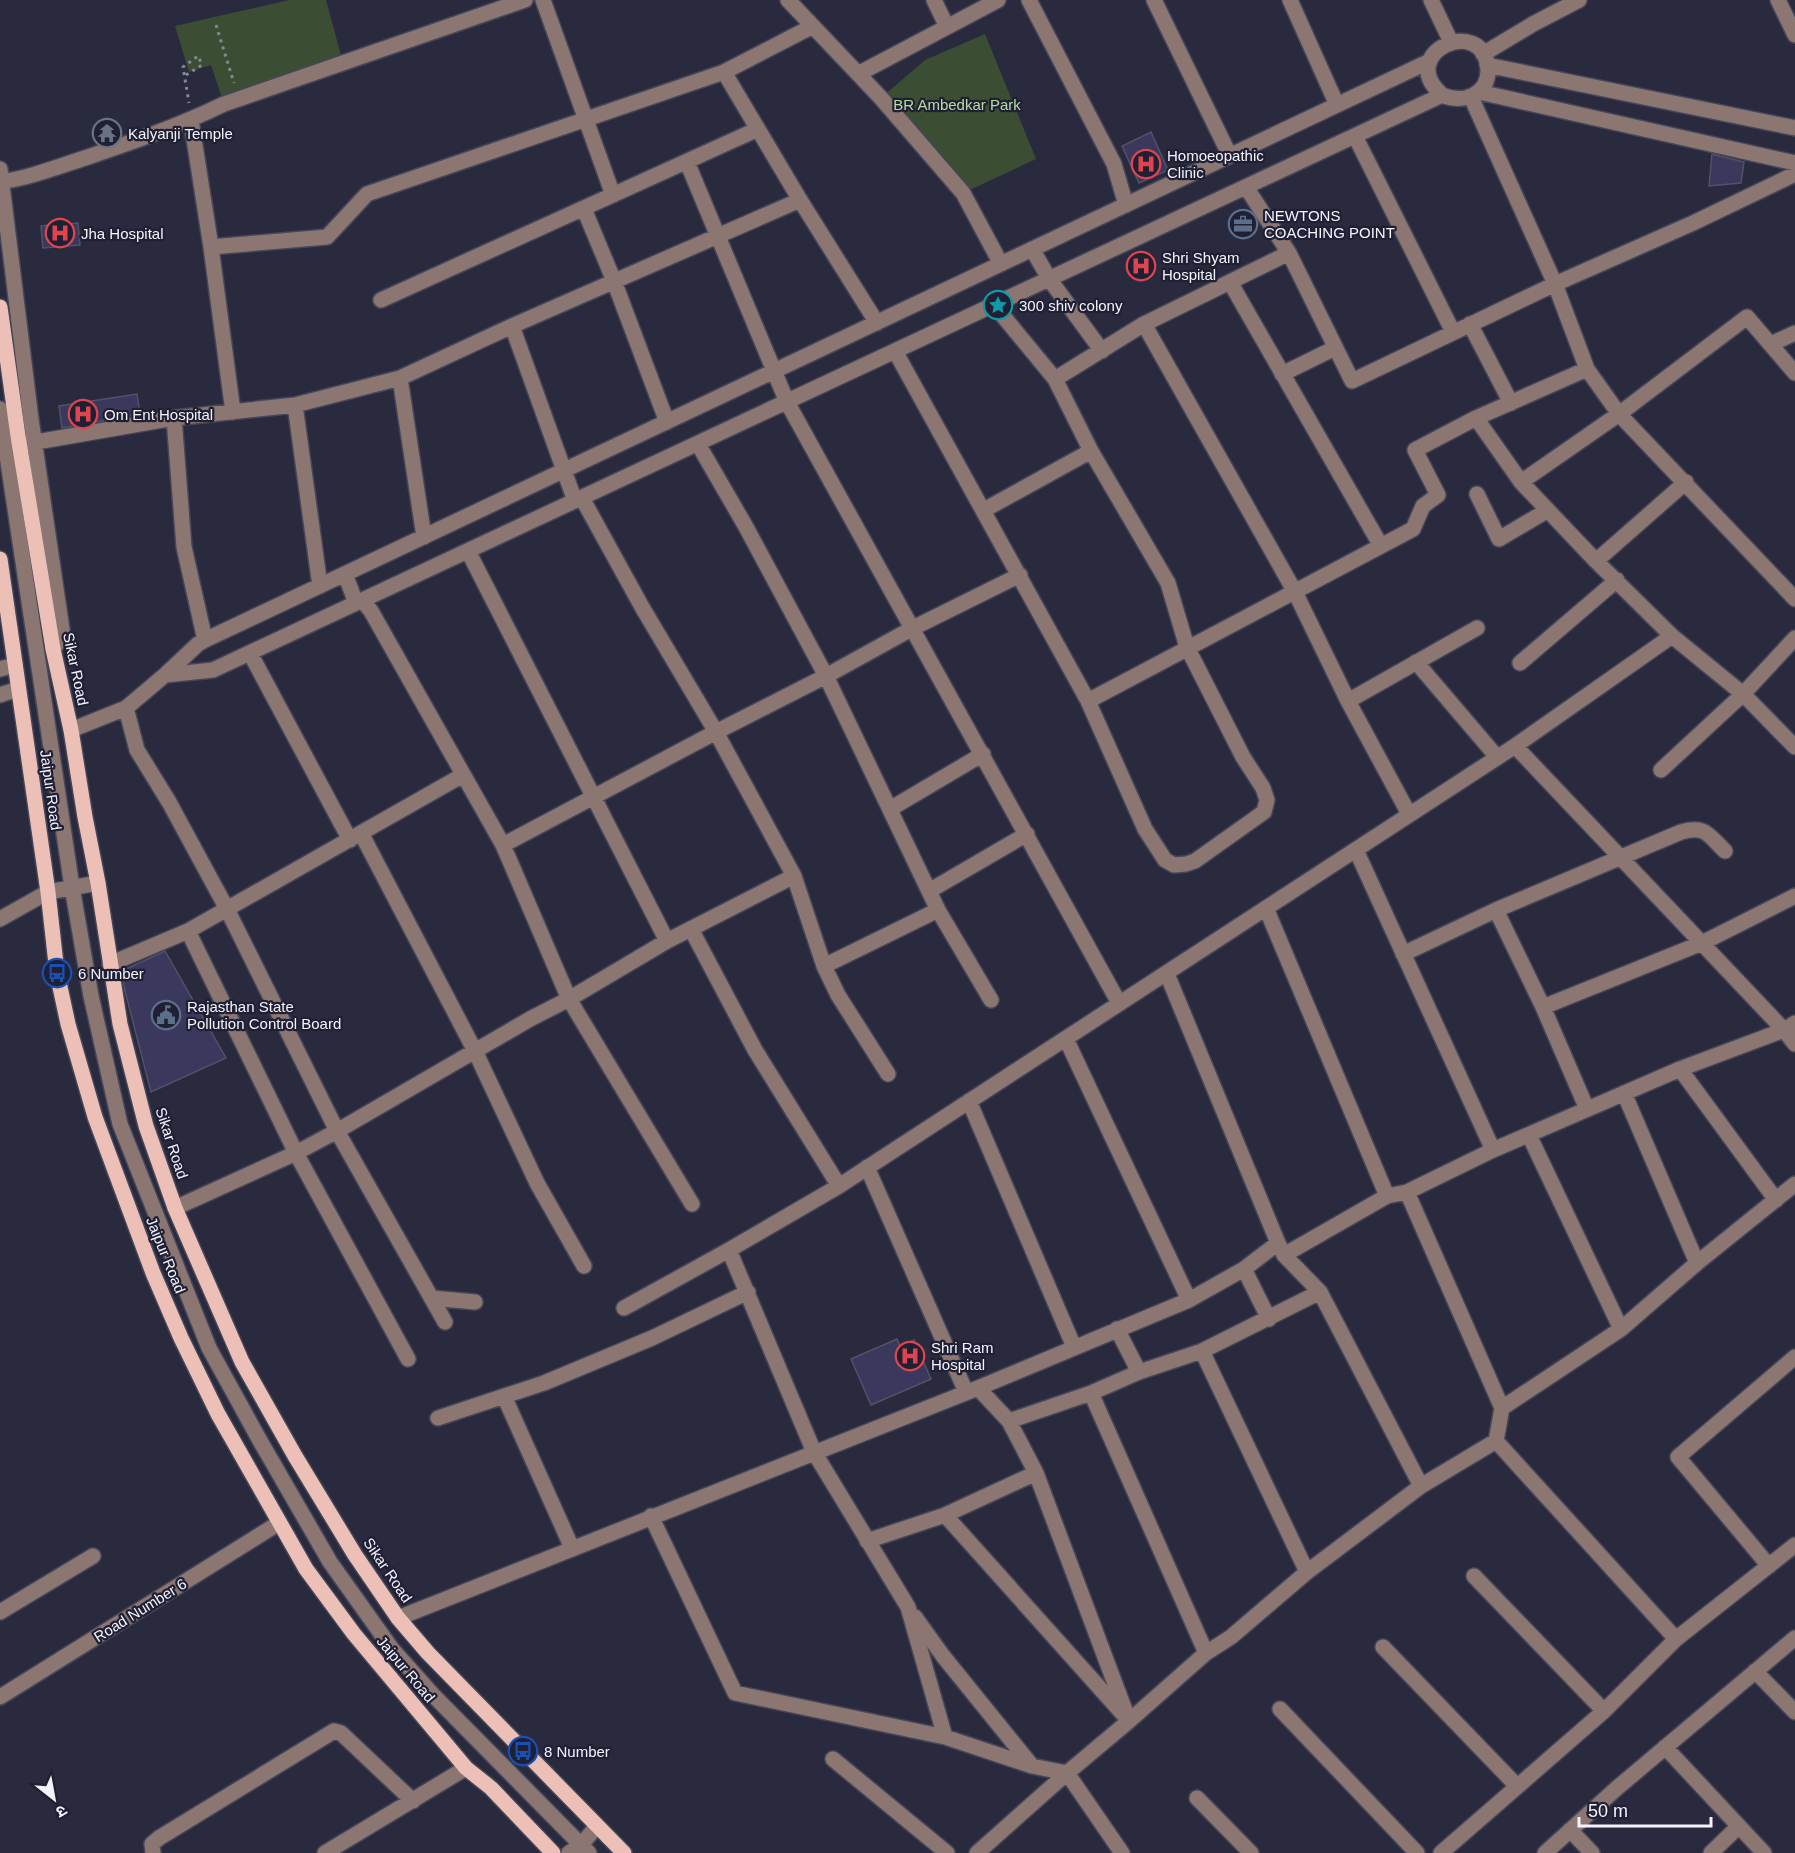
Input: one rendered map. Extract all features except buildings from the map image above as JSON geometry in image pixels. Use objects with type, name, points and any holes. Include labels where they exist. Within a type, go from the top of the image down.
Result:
[{"type":"main road","name":"Sikar Road","points":[[0,307],[27,443],[53,649],[71,730],[120,1024],[146,1126],[175,1208],[242,1362],[355,1555],[398,1617],[436,1661],[624,1853]]},
{"type":"main road","name":"Jaipur Road","points":[[0,558],[7,667],[18,689],[48,892],[57,973],[68,1024],[94,1117],[153,1273],[181,1338],[219,1414],[306,1569],[354,1634],[466,1768],[491,1788],[553,1853]]},
{"type":"street","points":[[525,0],[238,99],[191,120],[31,176],[1,178],[27,443],[174,418],[295,405],[400,378],[512,326],[800,200]]},
{"type":"street","points":[[543,0],[613,195]]},
{"type":"street","points":[[788,0],[858,74],[963,193],[1001,264]]},
{"type":"street","points":[[934,0],[947,27]]},
{"type":"street","points":[[858,74],[998,0]]},
{"type":"street","points":[[1029,0],[1114,164],[1126,205]]},
{"type":"street","points":[[1154,0],[1230,156]]},
{"type":"street","points":[[1290,0],[1337,105]]},
{"type":"street","points":[[1431,0],[1451,42]]},
{"type":"street","points":[[1485,60],[1533,24],[1579,0]]},
{"type":"street","points":[[1778,0],[1795,35]]},
{"type":"street","points":[[211,248],[327,237],[367,194],[724,72],[813,26]]},
{"type":"street","points":[[1475,95],[1488,75],[1485,60],[1478,48],[1460,41],[1451,42],[1434,52],[1430,61],[1430,80],[1435,89],[1451,99],[1461,100],[1475,95],[1795,163]]},
{"type":"street","points":[[1485,60],[1795,128]]},
{"type":"street","points":[[71,730],[126,708],[205,640],[1430,61]]},
{"type":"street","points":[[724,72],[800,200],[877,322]]},
{"type":"street","points":[[165,675],[213,670],[1442,95]]},
{"type":"street","points":[[1475,95],[1555,284],[1587,369],[1619,414],[1795,599]]},
{"type":"street","points":[[191,120],[233,412]]},
{"type":"street","points":[[381,300],[758,129]]},
{"type":"street","points":[[1354,136],[1453,332]]},
{"type":"street","points":[[687,162],[788,402],[1119,1002]]},
{"type":"street","points":[[1246,187],[1289,253],[1352,381],[1555,284],[1693,223],[1795,174]]},
{"type":"street","points":[[584,208],[667,422]]},
{"type":"street","points":[[1032,249],[1050,280],[1102,351]]},
{"type":"street","points":[[1054,379],[1144,324],[1289,253]]},
{"type":"street","points":[[1230,282],[1381,546]]},
{"type":"street","points":[[896,351],[1088,700],[1145,829],[1165,860],[1174,865],[1195,861],[1264,812],[1267,800],[1263,788],[1243,757],[1187,647],[1168,584],[1090,451],[1054,379],[994,305]]},
{"type":"street","points":[[1521,482],[1619,414],[1747,317],[1795,373]]},
{"type":"street","points":[[1144,324],[1295,592],[1348,701],[1409,814]]},
{"type":"street","points":[[1470,324],[1511,403]]},
{"type":"street","points":[[512,326],[563,471],[716,732],[794,876],[824,966],[838,995],[888,1074]]},
{"type":"street","points":[[1771,344],[1795,333]]},
{"type":"street","points":[[1282,374],[1335,348]]},
{"type":"street","points":[[1088,700],[1413,529],[1423,506],[1438,495],[1415,450],[1476,418],[1587,369]]},
{"type":"street","points":[[400,378],[424,537]]},
{"type":"street","points":[[295,405],[320,586]]},
{"type":"street","points":[[0,409],[72,887],[91,996],[120,1124],[209,1348],[330,1562],[379,1632],[432,1695],[580,1850],[597,1826]]},
{"type":"street","points":[[174,418],[184,547],[205,640]]},
{"type":"street","points":[[1476,418],[1521,482],[1596,561],[1672,636],[1743,694],[1795,747]]},
{"type":"street","points":[[698,444],[746,527],[826,676],[938,910],[991,1000]]},
{"type":"street","points":[[984,510],[1090,451]]},
{"type":"street","points":[[1596,561],[1686,482]]},
{"type":"street","points":[[1477,494],[1499,539],[1548,510]]},
{"type":"street","points":[[468,551],[667,941]]},
{"type":"street","points":[[345,574],[359,602],[371,611],[503,845],[569,999],[692,1204]]},
{"type":"street","points":[[503,845],[913,628],[1020,575]]},
{"type":"street","points":[[1520,663],[1617,580]]},
{"type":"street","points":[[1348,701],[1477,628]]},
{"type":"street","points":[[624,1308],[839,1186],[1515,746],[1672,636]]},
{"type":"street","points":[[1661,770],[1743,694],[1795,638]]},
{"type":"street","points":[[250,653],[356,836],[475,1051],[537,1183],[584,1266]]},
{"type":"street","points":[[1416,662],[1497,757]]},
{"type":"street","points":[[0,695],[18,689]]},
{"type":"street","points":[[126,708],[137,750],[169,802],[227,909],[337,1131],[445,1322]]},
{"type":"street","points":[[1515,746],[1702,943],[1789,1027],[1795,1044]]},
{"type":"street","points":[[890,809],[983,754]]},
{"type":"street","points":[[110,964],[188,931],[463,775]]},
{"type":"street","points":[[1403,954],[1496,910],[1681,832],[1702,829],[1725,851]]},
{"type":"street","points":[[929,891],[1027,834]]},
{"type":"street","points":[[1356,850],[1493,1150]]},
{"type":"street","points":[[175,1208],[296,1153],[667,941],[794,876]]},
{"type":"street","points":[[0,920],[48,892],[98,882]]},
{"type":"street","points":[[1543,1007],[1702,943],[1795,896]]},
{"type":"street","points":[[1266,908],[1387,1196]]},
{"type":"street","points":[[824,966],[938,910]]},
{"type":"street","points":[[1496,910],[1543,1007],[1587,1109]]},
{"type":"street","points":[[691,929],[755,1050],[839,1186]]},
{"type":"street","points":[[188,931],[296,1153],[408,1359]]},
{"type":"street","points":[[1167,974],[1281,1249],[1320,1292],[1421,1486]]},
{"type":"street","points":[[398,1617],[972,1390],[1189,1300],[1281,1249],[1387,1196],[1407,1192],[1493,1150],[1624,1093],[1789,1027]]},
{"type":"street","points":[[1066,1039],[1189,1300]]},
{"type":"street","points":[[1680,1069],[1776,1200]]},
{"type":"street","points":[[1624,1093],[1697,1263]]},
{"type":"street","points":[[969,1101],[1074,1347]]},
{"type":"street","points":[[1530,1135],[1621,1329]]},
{"type":"street","points":[[867,1167],[972,1390],[1009,1420],[1036,1473],[1129,1721]]},
{"type":"street","points":[[1502,1408],[1621,1329],[1697,1263],[1795,1184]]},
{"type":"street","points":[[977,1853],[1206,1653],[1231,1637],[1307,1572],[1421,1486],[1496,1440],[1502,1408],[1407,1192]]},
{"type":"street","points":[[729,1250],[814,1452],[908,1607],[943,1656],[1032,1766]]},
{"type":"street","points":[[1244,1269],[1269,1319]]},
{"type":"street","points":[[438,1418],[544,1383],[652,1338],[748,1292]]},
{"type":"street","points":[[1009,1420],[1091,1393],[1139,1372],[1202,1351],[1320,1292]]},
{"type":"street","points":[[432,1299],[475,1302]]},
{"type":"street","points":[[1118,1329],[1139,1372]]},
{"type":"street","points":[[1202,1351],[1307,1572]]},
{"type":"street","points":[[1769,1566],[1678,1457],[1790,1361],[1795,1378]]},
{"type":"street","points":[[1091,1393],[1206,1653]]},
{"type":"street","points":[[504,1396],[572,1548]]},
{"type":"street","points":[[1496,1440],[1676,1639]]},
{"type":"street","points":[[867,1541],[945,1515],[1036,1473]]},
{"type":"street","points":[[945,1515],[1129,1721]]},
{"type":"street","points":[[651,1516],[735,1693],[945,1737],[1032,1766],[1067,1773],[1122,1853]]},
{"type":"street","name":"Road Number 6","points":[[0,1697],[279,1523]]},
{"type":"street","points":[[1441,1853],[1604,1711],[1676,1639],[1795,1545]]},
{"type":"street","points":[[0,1612],[93,1556]]},
{"type":"street","points":[[1474,1576],[1604,1711]]},
{"type":"street","points":[[908,1607],[945,1737]]},
{"type":"street","points":[[1545,1853],[1665,1747],[1795,1638]]},
{"type":"street","points":[[1383,1647],[1517,1786]]},
{"type":"street","points":[[1755,1671],[1795,1712]]},
{"type":"street","points":[[1281,1709],[1417,1853]]},
{"type":"street","points":[[153,1853],[152,1844],[159,1838],[334,1731],[341,1733],[413,1801]]},
{"type":"street","points":[[1665,1747],[1764,1853]]},
{"type":"street","points":[[833,1759],[947,1853]]},
{"type":"street","points":[[325,1853],[466,1768]]},
{"type":"street","points":[[1197,1798],[1251,1853]]},
{"type":"street","points":[[1711,1853],[1738,1826]]},
{"type":"street","points":[[1570,1830],[1592,1853]]},
{"type":"path","points":[[216,24],[238,99]]},
{"type":"path","points":[[186,75],[202,65],[198,56],[183,67],[191,120]]},
{"type":"green space","points":[[289,0],[326,0],[342,59],[224,104],[211,65],[189,72],[175,26]]},
{"type":"green space","name":"BR Ambedkar Park","points":[[985,34],[1036,159],[963,193],[881,98],[925,60]]},
{"type":"place","name":"Kalyanji Temple","points":[[107,133]]},
{"type":"place","name":"Homoeopathic Clinic","points":[[1146,164]]},
{"type":"place","name":"NEWTONS COACHING POINT","points":[[1243,224]]},
{"type":"place","name":"Jha Hospital","points":[[60,233]]},
{"type":"place","name":"Shri Shyam Hospital","points":[[1141,266]]},
{"type":"place","name":"300 shiv colony","points":[[998,305]]},
{"type":"place","name":"Om Ent Hospital","points":[[83,414]]},
{"type":"place","name":"6 Number","points":[[57,973]]},
{"type":"place","name":"Rajasthan State Pollution Control Board","points":[[166,1015]]},
{"type":"place","name":"Shri Ram Hospital","points":[[910,1356]]},
{"type":"place","name":"8 Number","points":[[523,1751]]}]
